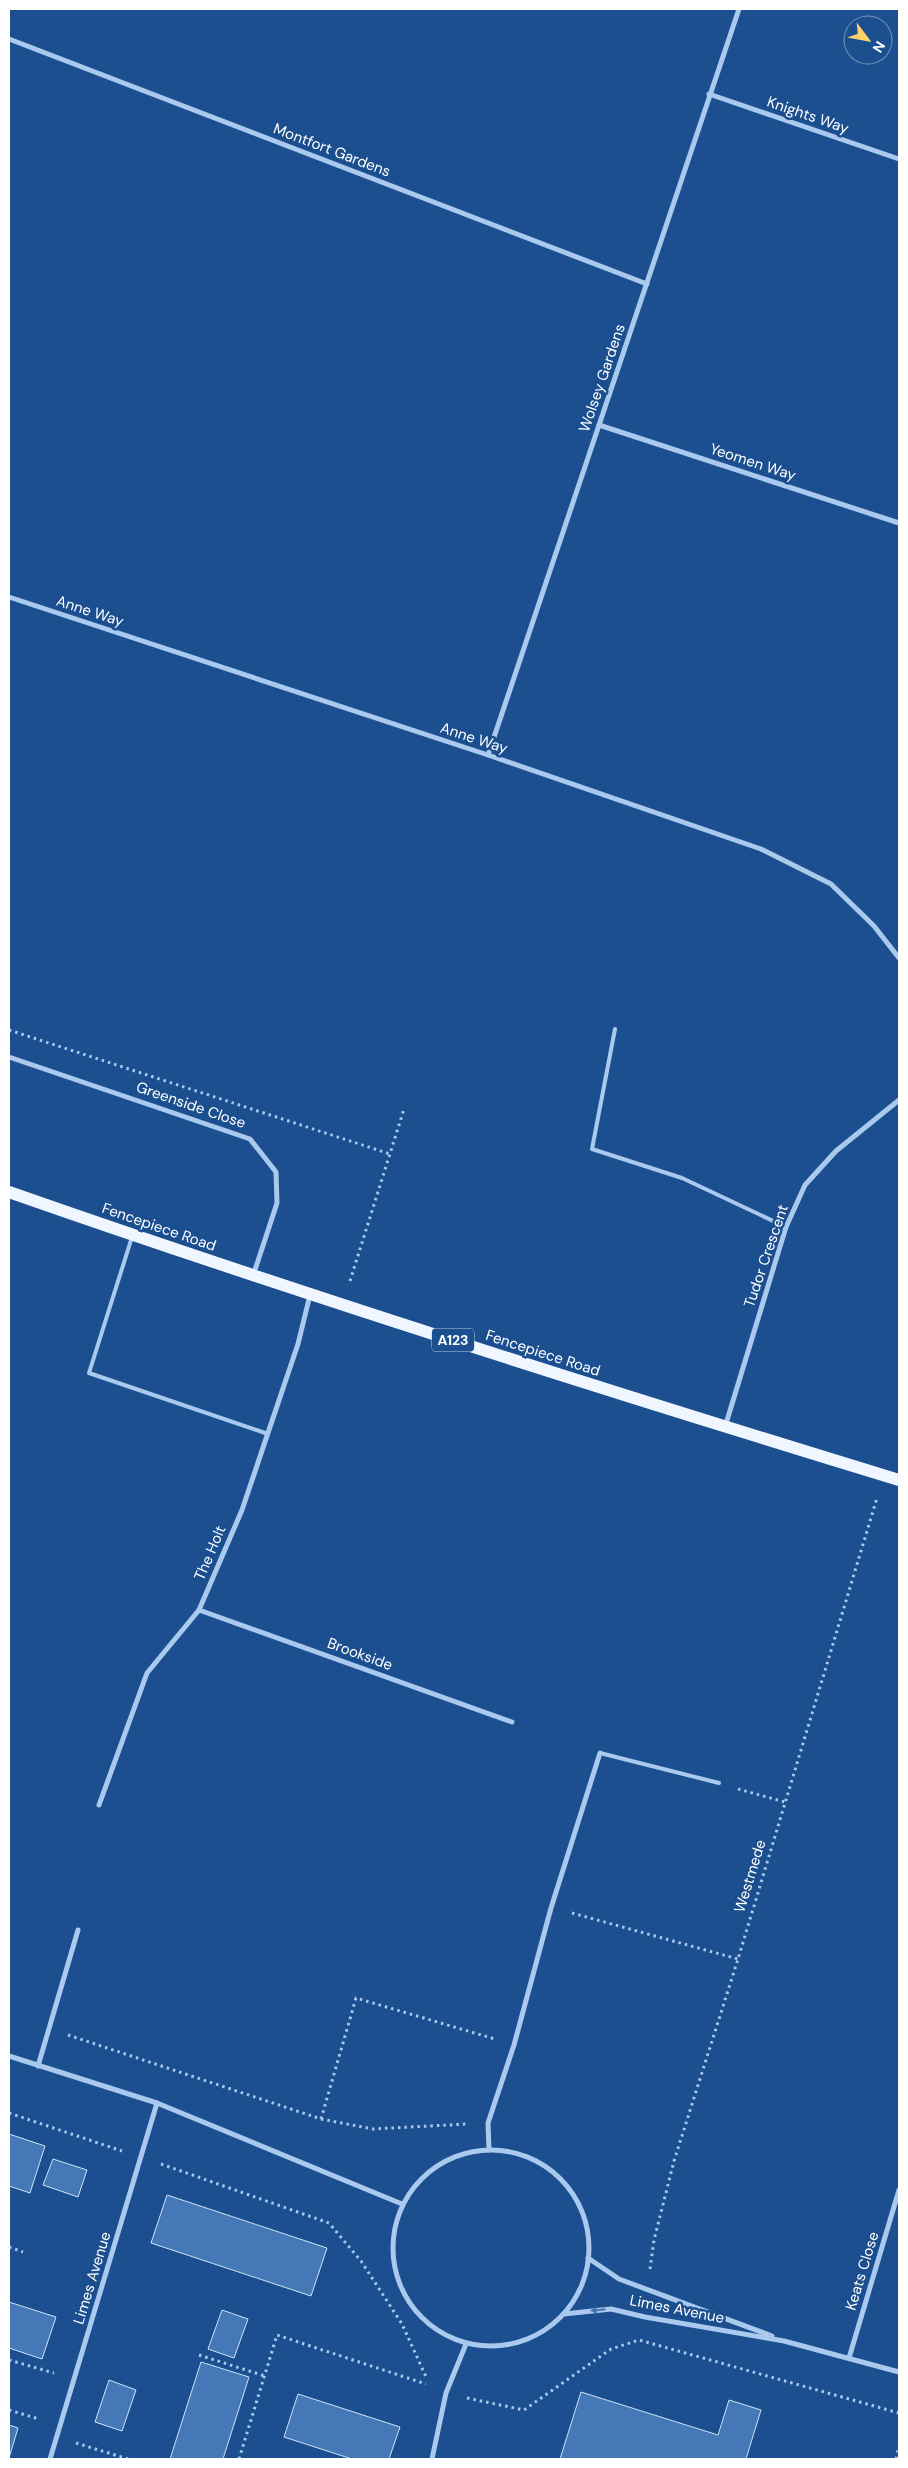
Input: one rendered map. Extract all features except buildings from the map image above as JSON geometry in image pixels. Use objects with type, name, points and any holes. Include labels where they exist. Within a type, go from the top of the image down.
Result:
[{"type":"main road","name":"Fencepiece Road","points":[[9,1192],[253,1277],[725,1428],[855,1465],[899,1480]]},
{"type":"street","name":"Wolsey Gardens","points":[[488,755],[739,9]]},
{"type":"street","name":"Montfort Gardens","points":[[9,39],[647,284]]},
{"type":"street","name":"Knights Way","points":[[709,94],[899,158]]},
{"type":"street","name":"Yeomen Way","points":[[599,425],[899,523]]},
{"type":"street","name":"Anne Way","points":[[9,597],[488,755],[761,849],[831,884],[874,926],[899,958]]},
{"type":"street","name":"Greenside Close","points":[[9,1058],[250,1139],[276,1172],[277,1203],[253,1277]]},
{"type":"street","name":"Tudor Crescent","points":[[725,1428],[786,1228],[805,1186],[836,1151],[899,1100]]},
{"type":"street","name":"The Holt","points":[[99,1805],[147,1673],[199,1610],[242,1510],[298,1344],[310,1294]]},
{"type":"street","name":"Brookside","points":[[199,1610],[512,1722]]},
{"type":"street","points":[[489,2150],[488,2123],[514,2045],[551,1908],[600,1753]]},
{"type":"street","points":[[38,2066],[78,1930]]},
{"type":"street","points":[[9,2056],[157,2103],[402,2204]]},
{"type":"street","name":"Limes Avenue","points":[[50,2459],[157,2103]]},
{"type":"street","points":[[489,2150],[516,2153],[542,2164],[564,2182],[579,2205],[587,2230],[588,2258],[582,2285],[564,2314],[544,2331],[519,2343],[493,2347],[466,2344],[439,2332],[417,2314],[401,2289],[393,2261],[394,2232],[402,2204],[418,2182],[438,2165],[463,2154],[489,2150]]},
{"type":"street","name":"Keats Close","points":[[849,2358],[899,2190]]},
{"type":"street","name":"Limes Avenue","points":[[588,2258],[619,2278],[652,2292],[784,2341]]},
{"type":"street","name":"Limes Avenue","points":[[564,2314],[611,2309],[645,2317],[784,2341],[899,2372]]},
{"type":"street","points":[[432,2459],[446,2393],[466,2344]]},
{"type":"lane","points":[[615,1029],[592,1149],[682,1178],[786,1228]]},
{"type":"lane","points":[[132,1235],[89,1373],[268,1434]]},
{"type":"lane","points":[[600,1753],[719,1784]]},
{"type":"path","points":[[9,1030],[390,1154]]},
{"type":"path","points":[[343,1305],[404,1109]]},
{"type":"path","name":"Westmede","points":[[652,2292],[650,2264],[654,2240],[674,2161],[738,1959],[877,1498],[868,1495]]},
{"type":"path","points":[[719,1784],[785,1802]]},
{"type":"path","points":[[551,1908],[738,1959]]},
{"type":"path","points":[[321,2119],[356,1998],[514,2045]]},
{"type":"path","points":[[48,2030],[101,2045],[321,2119],[373,2128],[488,2123]]},
{"type":"path","points":[[9,2113],[329,2222],[361,2261],[402,2324],[430,2386],[277,2335],[239,2459]]},
{"type":"path","points":[[9,2247],[23,2252]]},
{"type":"path","points":[[446,2393],[524,2410],[611,2349],[639,2340],[899,2413]]},
{"type":"path","points":[[199,2354],[265,2376]]},
{"type":"path","points":[[9,2360],[74,2380]]},
{"type":"path","points":[[9,2410],[60,2425]]},
{"type":"path","points":[[56,2437],[128,2459]]},
{"type":"path","points":[[896,2459],[899,2446]]}]
